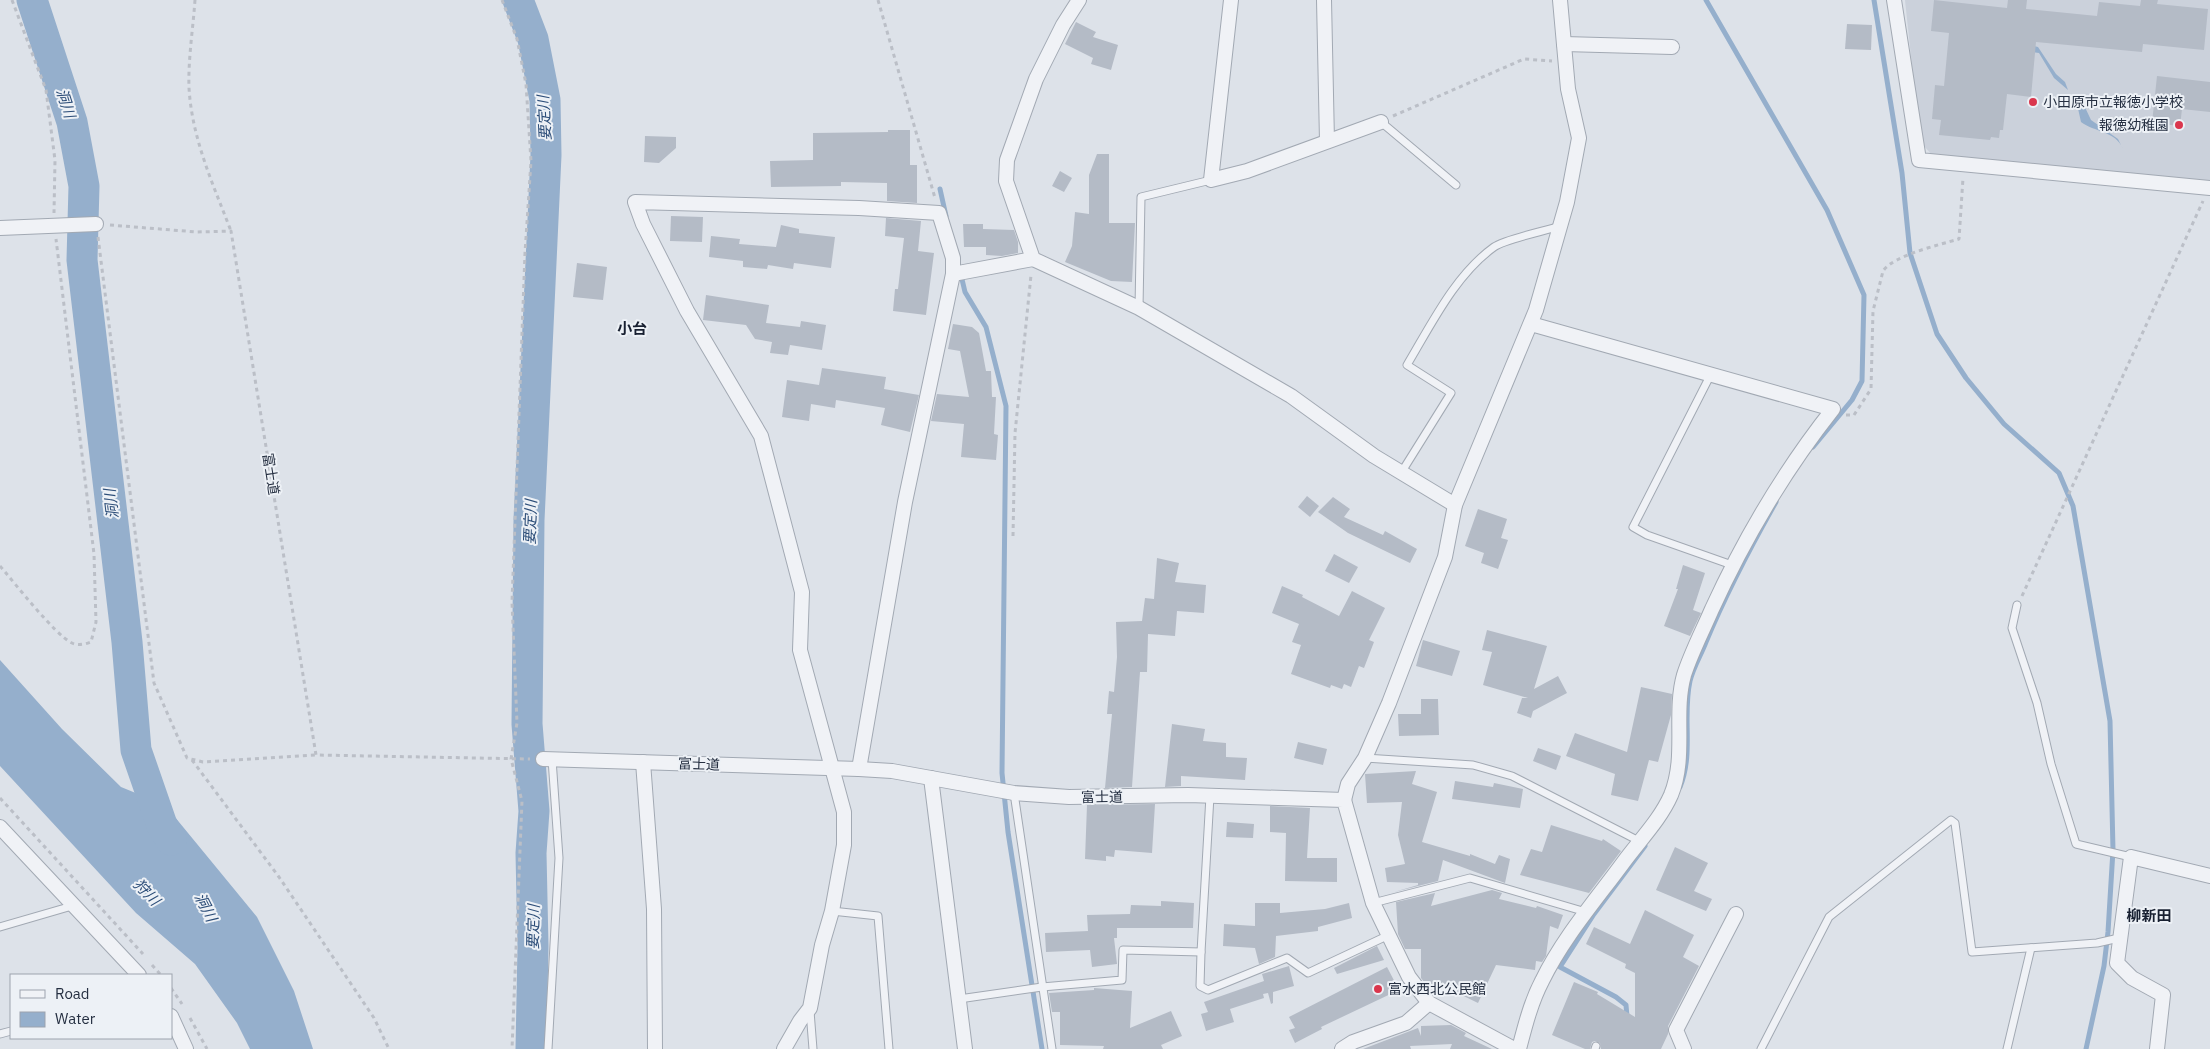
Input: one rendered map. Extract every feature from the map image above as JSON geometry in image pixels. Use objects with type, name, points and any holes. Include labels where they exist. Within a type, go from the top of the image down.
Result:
[{"type":"street","points":[[1033,259],[1006,181],[1006,160],[1036,79],[1063,25],[1079,0]]},
{"type":"street","points":[[1231,0],[1212,180],[1247,171],[1381,122]]},
{"type":"street","points":[[1324,0],[1327,141]]},
{"type":"street","points":[[1514,1049],[1430,1003],[1409,977],[1373,903],[1344,800],[1348,784],[1365,758],[1389,703],[1445,557],[1455,505],[1531,324],[1560,226],[1579,138],[1568,89],[1560,0]]},
{"type":"street","points":[[1894,0],[1919,160],[2209,188]]},
{"type":"street","points":[[1564,44],[1672,48]]},
{"type":"street","points":[[784,1049],[810,1008],[822,946],[832,911],[844,845],[844,812],[800,650],[802,592],[761,436],[687,311],[643,224],[635,202],[859,208],[939,213],[953,258],[953,274],[905,502],[859,769]]},
{"type":"street","points":[[0,228],[96,224]]},
{"type":"street","points":[[953,274],[1033,259],[1140,308],[1290,396],[1374,456],[1455,505]]},
{"type":"street","points":[[1519,1049],[1526,1020],[1541,982],[1558,953],[1586,912],[1655,822],[1670,795],[1677,773],[1681,746],[1681,690],[1685,674],[1732,564],[1783,476],[1833,409],[1531,324]]},
{"type":"street","name":"富士道","points":[[548,759],[859,769],[931,778],[1014,794],[1069,797],[1210,796],[1344,800]]},
{"type":"street","points":[[643,762],[654,909],[655,1049]]},
{"type":"street","points":[[931,778],[965,1049]]},
{"type":"street","points":[[0,827],[72,906],[138,974]]},
{"type":"street","points":[[2157,1049],[2163,995],[2132,978],[2117,962],[2118,938],[2131,857],[2210,876]]},
{"type":"street","points":[[1684,1049],[1676,1030],[1736,914]]},
{"type":"street","points":[[1342,1049],[1353,1042],[1406,1023],[1430,1003]]},
{"type":"street","points":[[172,1018],[186,1049]]},
{"type":"lane","points":[[1381,122],[1456,185]]},
{"type":"lane","points":[[1140,308],[1142,196],[1212,180]]},
{"type":"lane","points":[[1401,472],[1451,393],[1407,365],[1445,303],[1467,273],[1495,246],[1560,226]]},
{"type":"lane","points":[[1712,374],[1633,527],[1647,535],[1732,564]]},
{"type":"lane","points":[[2017,605],[2012,628],[2037,703],[2051,764],[2076,844],[2131,857]]},
{"type":"lane","points":[[1365,758],[1474,765],[1512,776],[1639,841]]},
{"type":"lane","points":[[548,759],[558,858],[548,1049]]},
{"type":"lane","points":[[1014,794],[1052,1049]]},
{"type":"lane","points":[[1210,796],[1200,986],[1208,990],[1287,958],[1308,973],[1389,935]]},
{"type":"lane","points":[[1761,1049],[1829,917],[1951,820],[1955,823],[1972,952],[2097,943],[2118,938]]},
{"type":"lane","points":[[1373,903],[1470,878],[1586,912]]},
{"type":"lane","points":[[0,927],[72,906]]},
{"type":"lane","points":[[832,911],[878,916],[889,1049]]},
{"type":"lane","points":[[2007,1049],[2031,948]]},
{"type":"lane","points":[[959,999],[1042,987],[1122,980],[1123,950],[1201,952]]},
{"type":"lane","points":[[810,1008],[813,1049]]},
{"type":"path","points":[[0,566],[50,623],[72,643],[84,644],[91,642],[96,622],[94,554],[58,225],[55,160],[46,90],[12,0]]},
{"type":"path","name":"富士道","points":[[196,0],[189,87],[193,122],[202,159],[231,231],[316,755]]},
{"type":"path","points":[[502,0],[518,39],[526,84],[531,161],[525,253],[512,602],[517,723],[511,759],[522,801],[512,1049]]},
{"type":"path","points":[[878,0],[939,213]]},
{"type":"path","points":[[1381,122],[1524,59],[1565,62]]},
{"type":"path","points":[[1833,409],[1847,415],[1854,415],[1872,389],[1873,311],[1886,266],[1902,258],[1959,239],[1964,165]]},
{"type":"path","points":[[2017,605],[2209,188]]},
{"type":"path","points":[[231,231],[197,232],[96,224],[154,684],[187,758],[203,762],[316,755],[511,759]]},
{"type":"path","points":[[1014,536],[1015,433],[1033,259]]},
{"type":"path","points":[[191,759],[279,877],[374,1018],[389,1049]]},
{"type":"path","points":[[0,798],[160,974]]},
{"type":"shaded area","name":"小田原市立報徳小学校","points":[[1905,0],[2210,0],[2210,183],[1932,155],[1924,146],[1919,133]]},
{"type":"water","points":[[2030,45],[2038,47],[2056,74],[2065,82],[2068,90],[2054,78],[2039,53],[2026,51]]},
{"type":"water","points":[[2072,94],[2083,103],[2091,120],[2118,139],[2120,143],[2110,135],[2081,122],[2077,104]]},
{"type":"water","name":"狩川","points":[[0,660],[62,729],[121,787],[165,805],[257,917],[294,991],[313,1049],[250,1049],[237,1023],[195,964],[136,913],[0,766]]},
{"type":"building","points":[[1934,0],[2007,8],[2008,0],[2027,0],[2026,9],[2097,16],[2099,2],[2140,6],[2141,0],[2158,0],[2157,4],[2208,9],[2204,50],[2143,44],[2142,52],[2036,42],[2031,97],[2007,94],[2003,130],[2000,130],[1999,138],[1991,137],[1990,140],[1939,135],[1941,120],[1932,119],[1935,85],[1944,86],[1949,33],[1931,31]]},
{"type":"building","points":[[1076,22],[1096,32],[1093,37],[1118,45],[1111,70],[1091,64],[1093,58],[1065,44]]},
{"type":"building","points":[[1847,24],[1872,25],[1871,50],[1845,49]]},
{"type":"building","points":[[2157,76],[2210,82],[2210,112],[2182,109],[2180,126],[2152,123]]},
{"type":"building","points":[[888,130],[910,130],[910,165],[917,165],[917,203],[887,201],[887,183],[841,182],[841,186],[771,187],[770,161],[813,160],[813,133],[888,132]]},
{"type":"building","points":[[645,136],[676,137],[676,148],[659,163],[644,162]]},
{"type":"building","points":[[1097,154],[1109,154],[1109,223],[1135,223],[1132,282],[1111,281],[1065,262],[1072,246],[1075,212],[1089,214],[1089,175]]},
{"type":"building","points":[[1060,171],[1072,178],[1064,192],[1052,186]]},
{"type":"building","points":[[671,216],[703,217],[702,242],[670,241]]},
{"type":"building","points":[[886,218],[921,221],[918,251],[934,253],[926,315],[893,311],[895,289],[898,289],[904,238],[885,236]]},
{"type":"building","points":[[963,224],[983,224],[983,229],[1014,230],[1018,242],[1018,253],[1002,256],[986,255],[986,247],[964,247]]},
{"type":"building","points":[[781,225],[799,229],[799,233],[835,237],[831,268],[794,263],[793,269],[768,265],[767,269],[743,267],[743,261],[709,257],[711,236],[740,239],[739,244],[776,247]]},
{"type":"building","points":[[577,263],[607,267],[603,300],[573,297]]},
{"type":"building","points":[[706,295],[769,305],[766,323],[800,327],[801,321],[826,325],[822,350],[790,345],[788,355],[770,353],[772,342],[755,339],[746,325],[703,320]]},
{"type":"building","points":[[953,324],[972,327],[979,333],[986,371],[991,371],[992,397],[996,397],[994,434],[998,435],[996,460],[961,457],[964,424],[931,421],[937,394],[969,397],[960,351],[948,349]]},
{"type":"building","points":[[822,368],[886,377],[884,389],[919,395],[910,432],[881,425],[885,408],[836,400],[835,408],[811,404],[809,421],[782,417],[787,380],[819,385]]},
{"type":"building","points":[[1307,496],[1319,506],[1310,517],[1298,507]]},
{"type":"building","points":[[1333,497],[1350,509],[1344,517],[1383,535],[1385,531],[1417,549],[1410,563],[1348,533],[1318,512]]},
{"type":"building","points":[[1478,509],[1507,519],[1501,538],[1508,540],[1498,569],[1481,563],[1484,553],[1465,546]]},
{"type":"building","points":[[1334,554],[1358,567],[1349,583],[1325,571]]},
{"type":"building","points":[[1157,558],[1179,563],[1175,582],[1206,585],[1204,613],[1177,611],[1175,636],[1148,634],[1147,672],[1140,672],[1132,787],[1105,788],[1112,714],[1107,714],[1109,691],[1114,692],[1117,657],[1116,622],[1142,621],[1145,598],[1154,599]]},
{"type":"building","points":[[1683,565],[1705,573],[1693,610],[1701,613],[1690,636],[1664,626],[1678,589],[1676,589]]},
{"type":"building","points":[[1282,586],[1303,595],[1302,597],[1339,616],[1352,591],[1385,608],[1369,640],[1374,642],[1364,668],[1359,666],[1351,687],[1344,684],[1342,689],[1331,685],[1330,688],[1291,674],[1301,645],[1292,642],[1299,624],[1272,613]]},
{"type":"building","points":[[1487,630],[1547,646],[1534,689],[1558,676],[1567,693],[1533,711],[1531,718],[1517,713],[1522,698],[1528,698],[1483,685],[1492,652],[1482,650]]},
{"type":"building","points":[[1423,640],[1460,651],[1452,676],[1416,666]]},
{"type":"building","points":[[1641,687],[1672,694],[1671,715],[1658,762],[1649,760],[1638,801],[1611,795],[1615,774],[1566,756],[1575,733],[1627,752]]},
{"type":"building","points":[[1421,699],[1438,699],[1439,735],[1399,736],[1398,714],[1421,714]]},
{"type":"building","points":[[1172,724],[1205,729],[1203,741],[1226,743],[1226,757],[1247,758],[1245,780],[1181,776],[1181,786],[1165,787]]},
{"type":"building","points":[[1298,742],[1327,749],[1323,765],[1294,758]]},
{"type":"building","points":[[1538,748],[1561,756],[1556,770],[1533,761]]},
{"type":"building","points":[[1416,771],[1412,784],[1437,792],[1422,842],[1470,856],[1470,854],[1495,864],[1499,855],[1510,859],[1505,883],[1443,860],[1438,881],[1394,892],[1418,885],[1418,883],[1387,882],[1385,868],[1405,864],[1398,835],[1402,802],[1367,803],[1365,774]]},
{"type":"building","points":[[1455,781],[1493,787],[1494,783],[1523,789],[1520,808],[1452,799]]},
{"type":"building","points":[[1155,804],[1152,853],[1115,850],[1114,857],[1106,856],[1106,861],[1085,859],[1087,805]]},
{"type":"building","points":[[1270,806],[1310,808],[1307,858],[1337,858],[1337,882],[1285,881],[1286,833],[1270,832]]},
{"type":"building","points":[[1227,822],[1254,824],[1253,838],[1226,837]]},
{"type":"building","points":[[1551,825],[1602,841],[1603,839],[1621,851],[1589,893],[1520,875],[1531,849],[1542,852]]},
{"type":"building","points":[[1675,847],[1708,863],[1694,891],[1712,899],[1706,911],[1656,890]]},
{"type":"building","points":[[1492,890],[1502,893],[1499,899],[1536,908],[1537,906],[1563,915],[1558,929],[1550,926],[1546,956],[1542,962],[1536,961],[1535,970],[1496,965],[1478,1003],[1447,988],[1429,988],[1421,978],[1421,949],[1405,949],[1398,934],[1396,902],[1435,893],[1431,906]]},
{"type":"building","points":[[1161,901],[1194,903],[1193,928],[1117,928],[1117,938],[1114,938],[1117,964],[1092,967],[1090,950],[1046,952],[1045,933],[1088,931],[1087,915],[1130,914],[1131,905],[1161,906]]},
{"type":"building","points":[[1255,903],[1280,903],[1280,913],[1325,909],[1349,903],[1352,918],[1318,927],[1318,931],[1276,936],[1275,957],[1259,964],[1255,948],[1223,946],[1224,924],[1255,926]]},
{"type":"building","points":[[1645,910],[1694,935],[1683,957],[1699,966],[1668,1026],[1668,1034],[1661,1049],[1601,1049],[1600,1043],[1595,1041],[1592,1042],[1590,1049],[1585,1049],[1552,1035],[1574,982],[1598,992],[1597,994],[1635,1017],[1635,973],[1625,968],[1626,964],[1586,944],[1594,927],[1630,944]]},
{"type":"building","points":[[1377,946],[1384,960],[1337,974],[1334,968]]},
{"type":"building","points":[[1289,966],[1294,986],[1273,992],[1273,1003],[1271,1004],[1268,993],[1263,994],[1264,998],[1230,1009],[1234,1022],[1206,1031],[1201,1014],[1208,1012],[1204,1002],[1264,981],[1262,974]]},
{"type":"building","points":[[1387,967],[1399,990],[1321,1027],[1322,1029],[1295,1043],[1289,1030],[1295,1028],[1289,1017]]},
{"type":"building","points":[[1094,988],[1132,991],[1130,1028],[1171,1011],[1182,1036],[1161,1045],[1163,1049],[1103,1049],[1104,1046],[1060,1045],[1060,1012],[1052,1012],[1049,993],[1094,990]]},
{"type":"building","points":[[1451,1025],[1466,1033],[1464,1036],[1492,1049],[1450,1049],[1452,1044],[1410,1046],[1411,1049],[1363,1049],[1418,1028],[1421,1036],[1421,1026]]},
{"type":"waterway","name":"洞川","points":[[32,0],[72,122],[84,186],[82,260],[127,642],[136,750],[162,825],[171,840]]},
{"type":"waterway","name":"要定川","points":[[518,0],[533,39],[545,100],[546,155],[529,520],[527,724],[534,811],[531,853],[533,946],[531,1049]]},
{"type":"waterway","points":[[1706,0],[1827,210],[1864,295],[1862,381],[1852,400],[1813,447]]},
{"type":"waterway","points":[[1874,0],[1902,173],[1910,253],[1937,334],[1966,378],[2004,424],[2059,473],[2073,506],[2110,721],[2113,850],[2108,932],[2104,966],[2086,1049]]},
{"type":"waterway","points":[[940,189],[946,216]]},
{"type":"waterway","points":[[961,275],[965,292],[986,327],[1006,406],[1002,773],[1008,832],[1042,1049]]},
{"type":"waterway","points":[[1680,787],[1686,761],[1687,708],[1691,676],[1730,589],[1776,502]]},
{"type":"waterway","points":[[1627,1017],[1626,1005],[1616,997],[1560,967],[1594,914],[1645,846]]},
{"type":"place","name":"小田原市立報徳小学校","points":[[2033,102]]},
{"type":"place","name":"報徳幼稚園","points":[[2179,125]]},
{"type":"place","name":"富水西北公民館","points":[[1378,989]]},
{"type":"district","name":"小台","points":[[632,328]]},
{"type":"district","name":"柳新田","points":[[2149,915]]}]
